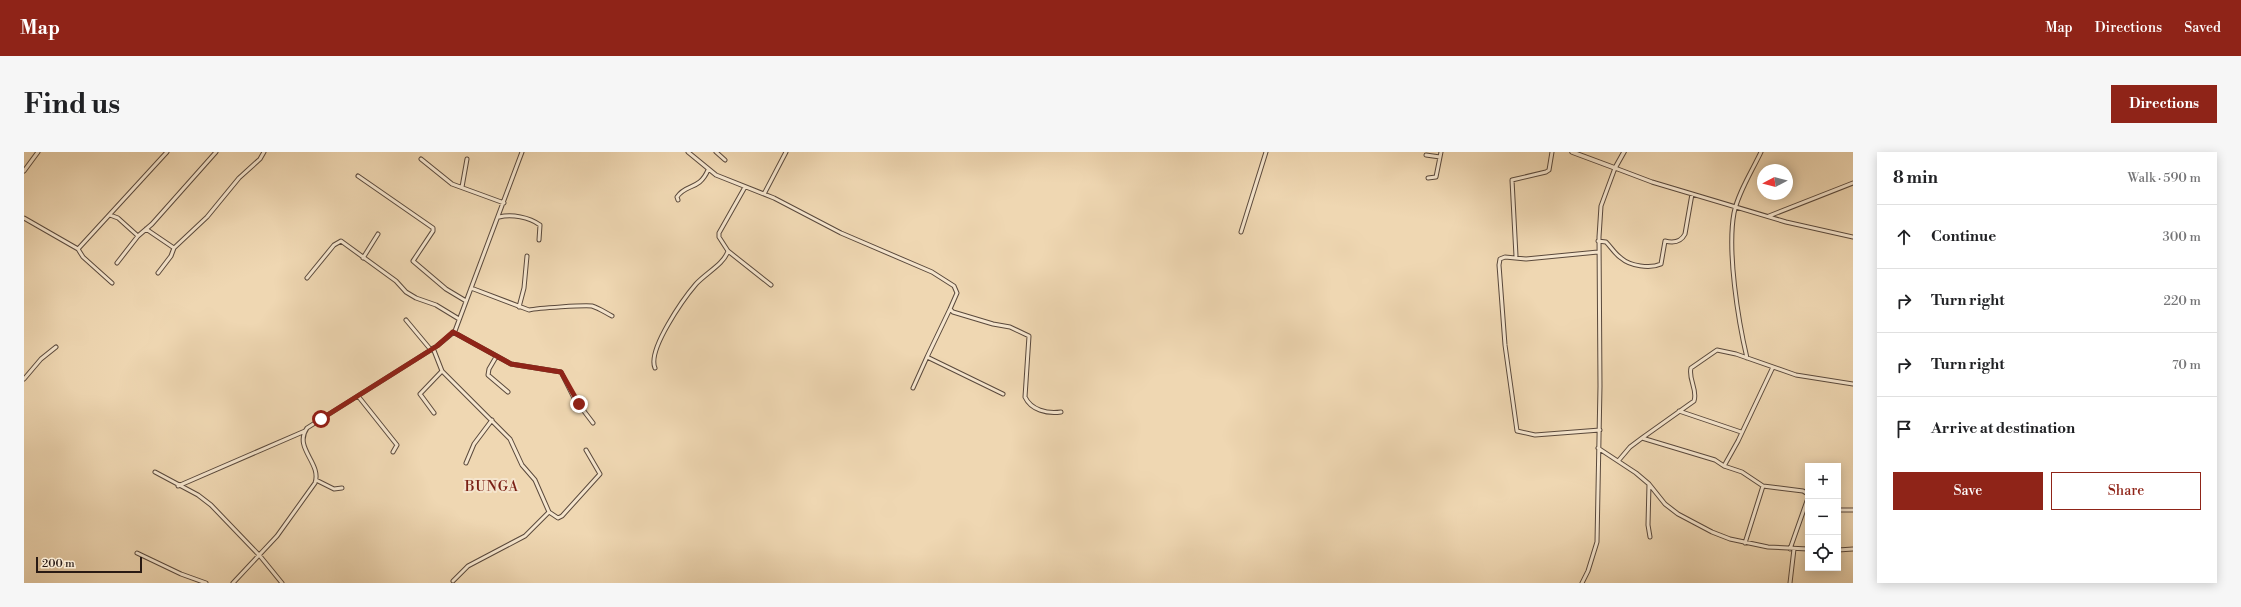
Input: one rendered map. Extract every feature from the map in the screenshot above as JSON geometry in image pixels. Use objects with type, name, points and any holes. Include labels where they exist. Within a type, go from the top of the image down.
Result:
[{"type":"street","points":[[24,171],[38,152]]},
{"type":"street","points":[[78,249],[167,152]]},
{"type":"street","points":[[116,263],[138,236],[216,152]]},
{"type":"street","points":[[158,273],[171,256],[174,248],[207,217],[239,178],[260,159],[264,152]]},
{"type":"street","points":[[178,486],[305,431],[311,425],[432,349],[453,332],[499,217],[522,152]]},
{"type":"street","points":[[688,152],[708,170],[764,194],[841,233],[932,272],[954,286],[957,293],[913,388]]},
{"type":"street","points":[[716,152],[725,160]]},
{"type":"street","points":[[764,194],[786,152]]},
{"type":"street","points":[[1242,232],[1266,152]]},
{"type":"street","points":[[1428,178],[1436,177],[1442,152]]},
{"type":"street","points":[[1516,256],[1512,180],[1549,170],[1552,152]]},
{"type":"street","points":[[1572,152],[1692,194],[1794,224],[1853,237]]},
{"type":"street","points":[[1582,583],[1588,571],[1597,542],[1598,448],[1600,430],[1598,241],[1601,206],[1615,168],[1624,152]]},
{"type":"street","points":[[1746,358],[1741,336],[1730,233],[1736,206],[1761,152]]},
{"type":"street","points":[[1426,155],[1440,157]]},
{"type":"street","points":[[421,159],[452,184],[504,203]]},
{"type":"street","points":[[462,187],[467,159]]},
{"type":"street","points":[[678,200],[677,197],[681,191],[698,185],[705,178],[708,170]]},
{"type":"street","points":[[358,176],[433,228],[433,232],[413,261],[450,293],[466,301]]},
{"type":"street","points":[[1769,216],[1853,183]]},
{"type":"street","points":[[745,187],[719,237],[728,251],[771,285]]},
{"type":"street","points":[[1598,241],[1606,242],[1619,257],[1628,263],[1655,266],[1661,264],[1665,241],[1673,243],[1683,238],[1685,234],[1692,194]]},
{"type":"street","points":[[110,215],[118,218],[138,236]]},
{"type":"street","points":[[499,217],[523,217],[537,223],[540,225],[539,240]]},
{"type":"street","points":[[24,218],[78,249],[83,258],[112,283]]},
{"type":"street","points":[[146,229],[174,248]]},
{"type":"street","points":[[363,258],[378,234]]},
{"type":"street","points":[[308,278],[337,241],[341,241],[396,281],[406,292],[416,298],[436,305],[459,319]]},
{"type":"street","points":[[656,368],[654,360],[656,349],[686,296],[711,269],[726,256],[728,251]]},
{"type":"street","points":[[1598,252],[1526,259],[1518,259],[1516,256],[1500,259],[1499,265],[1505,345],[1517,431],[1535,435],[1600,430]]},
{"type":"street","points":[[519,307],[524,288],[526,256]]},
{"type":"street","points":[[471,288],[529,310],[538,308],[548,309],[592,306],[612,316]]},
{"type":"street","points":[[950,308],[952,312],[992,324],[1010,327],[1029,336],[1025,397],[1028,403],[1036,409],[1046,412],[1061,412]]},
{"type":"street","points":[[406,320],[432,349],[442,371],[465,396],[510,438],[522,465],[535,480],[549,512],[555,517],[560,518],[600,474],[586,450]]},
{"type":"street","points":[[453,332],[496,357],[518,366],[561,372],[574,398],[593,423]]},
{"type":"street","points":[[24,379],[41,359],[56,347]]},
{"type":"street","points":[[1619,460],[1630,447],[1696,398],[1690,371],[1718,350],[1730,352],[1796,375],[1853,384]]},
{"type":"street","points":[[496,357],[489,369],[488,374],[508,392]]},
{"type":"street","points":[[927,357],[1003,394]]},
{"type":"street","points":[[1724,466],[1771,376],[1774,367]]},
{"type":"street","points":[[434,413],[421,396],[420,392],[442,371]]},
{"type":"street","points":[[358,396],[398,445],[393,452]]},
{"type":"street","points":[[1679,411],[1741,432]]},
{"type":"street","points":[[466,463],[474,444],[492,420]]},
{"type":"street","points":[[233,583],[260,556],[309,494],[316,480],[317,475],[303,444],[305,431]]},
{"type":"street","points":[[1642,438],[1715,460],[1724,466],[1742,472],[1763,486],[1805,492]]},
{"type":"street","points":[[1598,448],[1619,460],[1649,484],[1665,504],[1678,514],[1712,532],[1745,543],[1792,549],[1805,549]]},
{"type":"street","points":[[155,472],[178,486],[198,495],[211,505],[260,556],[282,583]]},
{"type":"street","points":[[316,480],[334,489],[342,488]]},
{"type":"street","points":[[1649,484],[1648,525],[1650,537]]},
{"type":"street","points":[[1745,543],[1763,486]]},
{"type":"street","points":[[1841,510],[1853,510]]},
{"type":"street","points":[[453,582],[468,566],[525,536],[549,512]]},
{"type":"street","points":[[1790,583],[1792,549],[1805,512]]},
{"type":"street","points":[[1841,550],[1853,549]]},
{"type":"street","points":[[137,553],[181,574],[206,583]]},
{"type":"district","name":"BUNGA","points":[[492,487]]},
{"type":"route","points":[[321,419],[437,346],[453,332],[511,364],[561,372],[574,398],[579,404]]}]
